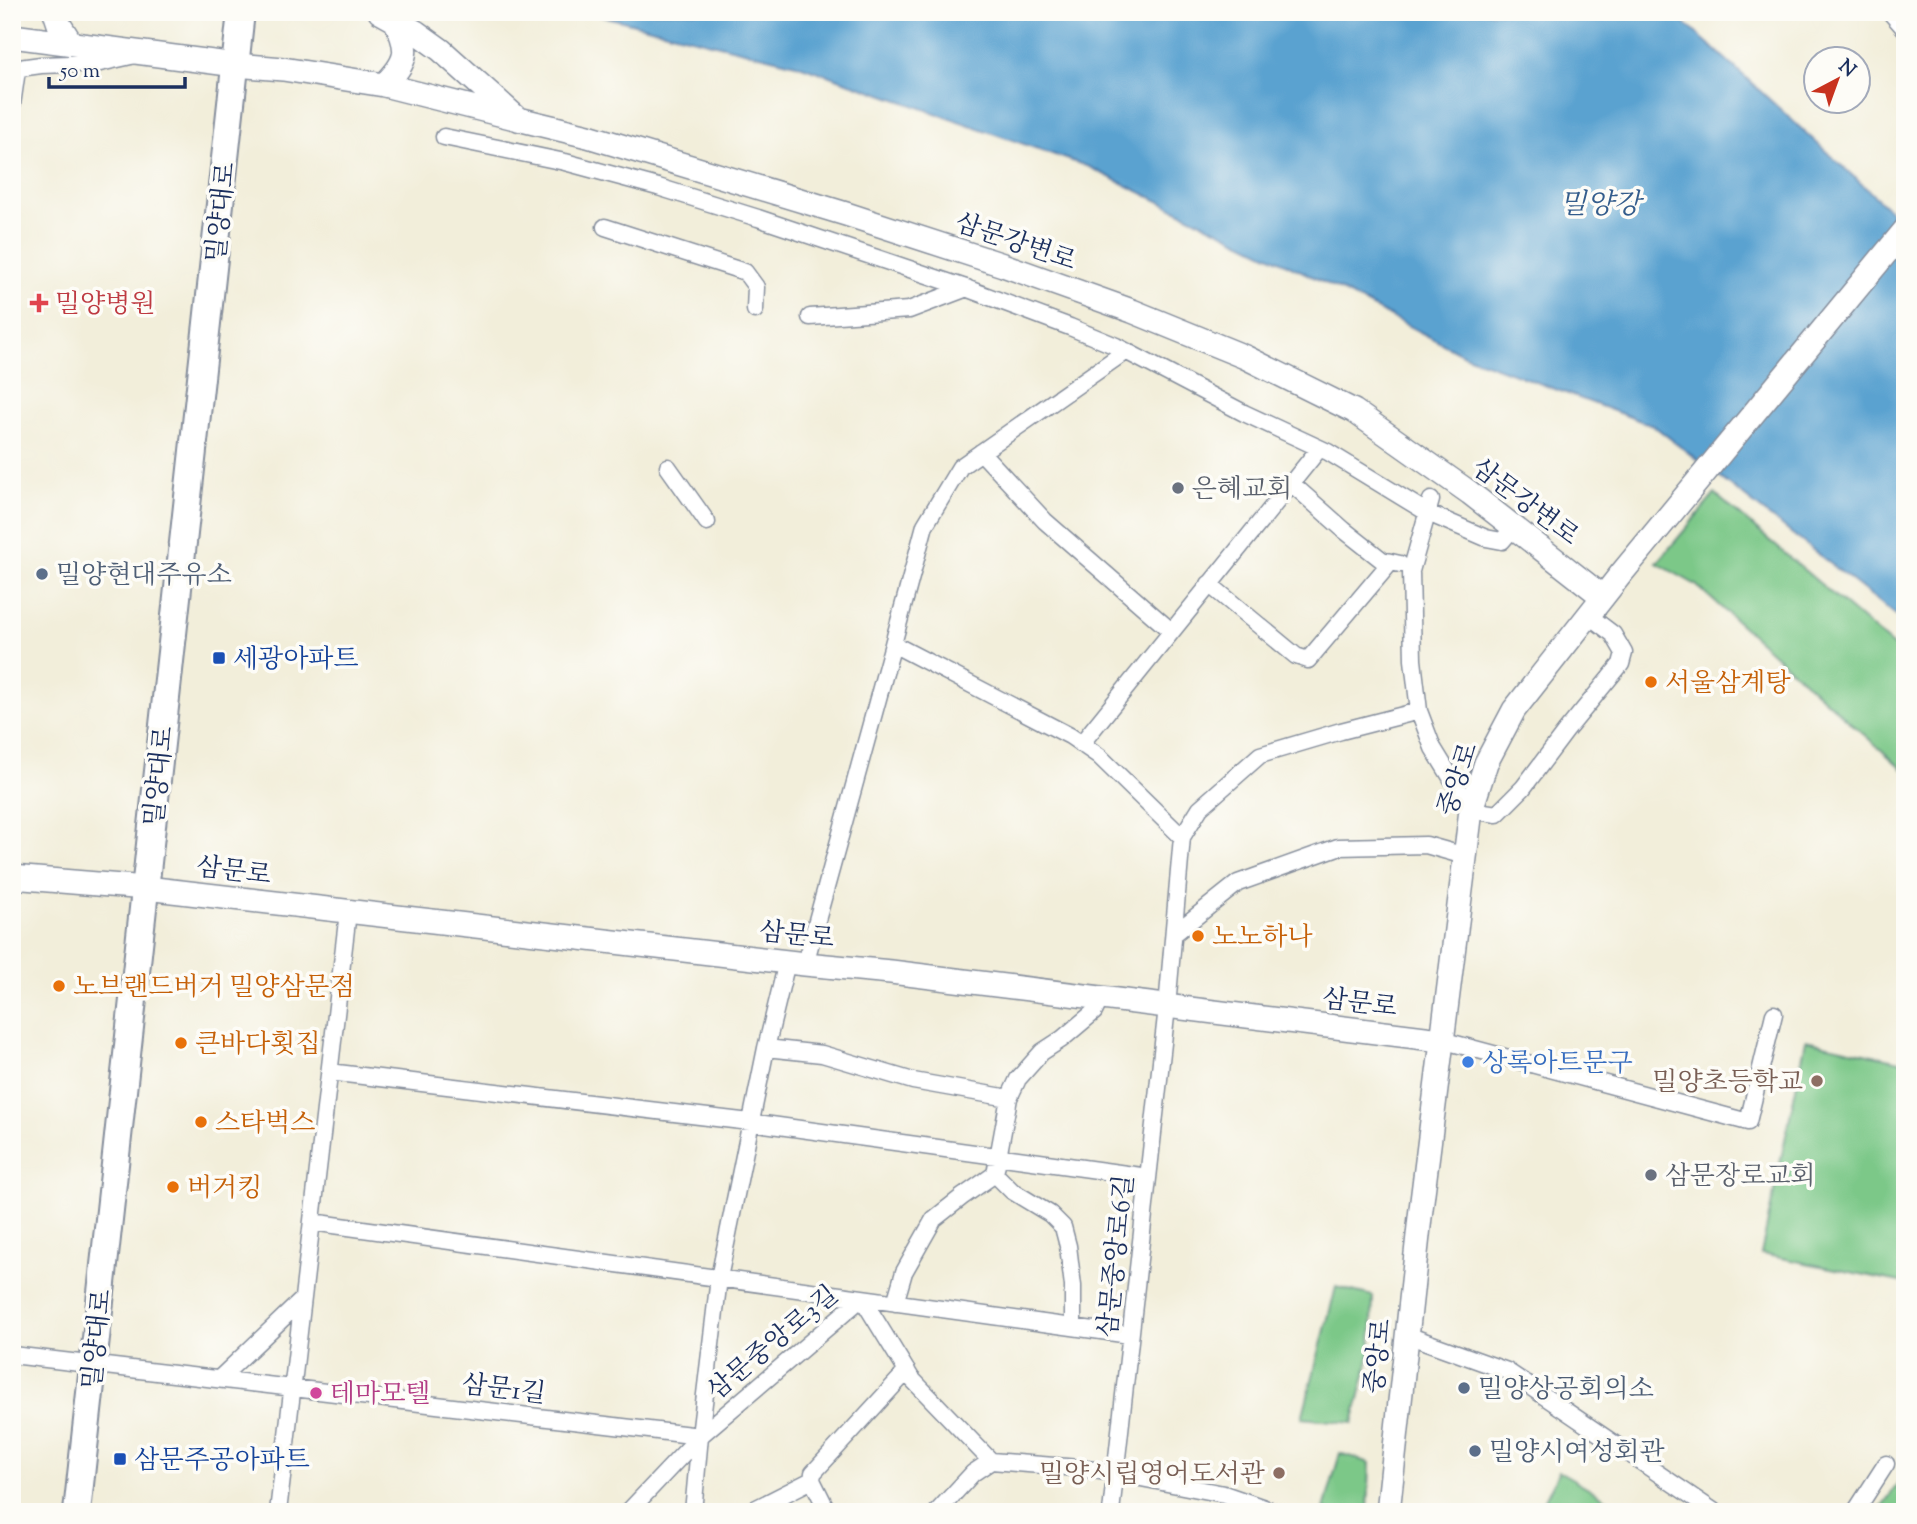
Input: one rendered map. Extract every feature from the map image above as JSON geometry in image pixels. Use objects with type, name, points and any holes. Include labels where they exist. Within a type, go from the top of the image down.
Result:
[{"type":"main road","name":"밀양대로","points":[[77,1512],[241,12]]},
{"type":"street","points":[[55,12],[71,43]]},
{"type":"street","points":[[1890,12],[1905,29]]},
{"type":"street","points":[[384,85],[404,60],[405,48],[404,38],[387,15]]},
{"type":"street","name":"삼문강변로","points":[[387,15],[441,50],[518,119],[588,135],[1003,265],[1157,321],[1245,357],[1354,411],[1471,493],[1603,597]]},
{"type":"street","points":[[12,36],[143,53],[238,52],[284,69],[384,85],[518,119]]},
{"type":"street","points":[[12,105],[15,70],[41,65],[100,63],[143,53]]},
{"type":"street","points":[[444,137],[565,162],[658,187],[967,288],[1126,351],[1430,506],[1486,538],[1502,541],[1514,527]]},
{"type":"street","points":[[605,227],[745,272],[757,287],[755,310]]},
{"type":"street","name":"중앙로","points":[[1388,1512],[1441,1040],[1471,810],[1486,763],[1514,710],[1588,615],[1905,230]]},
{"type":"street","points":[[810,317],[909,310],[967,288]]},
{"type":"street","points":[[693,1512],[719,1278],[766,1048],[796,963],[893,645],[925,524],[960,467],[1126,351]]},
{"type":"street","points":[[1081,744],[1320,449]]},
{"type":"street","points":[[981,452],[1045,521],[1171,631]]},
{"type":"street","points":[[668,467],[707,522]]},
{"type":"street","points":[[1291,483],[1382,560],[1412,566]]},
{"type":"street","points":[[1430,506],[1410,571],[1413,660],[1419,711],[1433,748],[1471,810],[1497,814],[1523,788],[1622,664],[1624,653],[1613,634],[1588,615]]},
{"type":"street","points":[[1209,584],[1296,656],[1308,660],[1390,563]]},
{"type":"street","points":[[893,645],[1070,736],[1099,756],[1182,837],[1200,808],[1260,755],[1419,711]]},
{"type":"street","name":"삼문중앙로6길","points":[[1111,1512],[1167,1007],[1182,837]]},
{"type":"street","points":[[1174,934],[1238,883],[1338,847],[1426,845],[1465,856]]},
{"type":"street","name":"삼문로","points":[[12,877],[146,888],[891,972],[1441,1040]]},
{"type":"street","points":[[278,1512],[348,912]]},
{"type":"street","points":[[895,1303],[904,1272],[934,1219],[995,1174],[1009,1098],[1018,1079],[1042,1052],[1094,1012],[1101,998]]},
{"type":"street","points":[[1441,1040],[1748,1122],[1774,1014]]},
{"type":"street","points":[[766,1048],[822,1054],[913,1081],[1009,1098]]},
{"type":"street","points":[[329,1072],[750,1122],[1148,1177]]},
{"type":"street","points":[[995,1174],[1012,1191],[1050,1214],[1063,1227],[1073,1286],[1073,1327]]},
{"type":"street","points":[[312,1222],[1130,1335]]},
{"type":"street","name":"삼문중앙로3길","points":[[628,1512],[700,1436],[862,1298],[911,1378],[991,1461]]},
{"type":"street","points":[[219,1379],[302,1300]]},
{"type":"street","points":[[1407,1335],[1507,1371],[1715,1512]]},
{"type":"street","name":"삼문1길","points":[[12,1355],[700,1436]]},
{"type":"street","points":[[828,1512],[812,1480],[813,1473],[907,1371]]},
{"type":"street","points":[[937,1512],[973,1474],[991,1461],[1115,1473],[1224,1494],[1244,1507],[1276,1512]]},
{"type":"street","points":[[1855,1512],[1886,1464]]},
{"type":"street","points":[[749,1512],[812,1480]]},
{"type":"green space","points":[[1715,494],[1905,656],[1905,771],[1696,585],[1657,563]]},
{"type":"green space","points":[[1806,1040],[1905,1062],[1905,1283],[1761,1254]]},
{"type":"green space","points":[[1336,1287],[1373,1296],[1371,1351],[1353,1423],[1302,1418]]},
{"type":"green space","points":[[1340,1453],[1370,1463],[1368,1512],[1332,1512],[1324,1509]]},
{"type":"green space","points":[[1559,1471],[1630,1512],[1539,1512]]},
{"type":"green space","points":[[1899,1482],[1905,1483],[1905,1512],[1878,1512]]},
{"type":"water","name":"밀양강","points":[[586,12],[1672,12],[1905,224],[1905,622],[1654,426],[1464,355],[1340,290],[1089,167],[796,64]]},
{"type":"place","name":"밀양병원","points":[[39,303]]},
{"type":"place","name":"은혜교회","points":[[1178,488]]},
{"type":"place","name":"밀양현대주유소","points":[[42,574]]},
{"type":"place","name":"세광아파트","points":[[219,658]]},
{"type":"place","name":"서울삼계탕","points":[[1651,682]]},
{"type":"place","name":"노노하나","points":[[1198,936]]},
{"type":"place","name":"노브랜드버거 밀양삼문점","points":[[59,986]]},
{"type":"place","name":"큰바다횟집","points":[[181,1043]]},
{"type":"place","name":"상록아트문구","points":[[1468,1062]]},
{"type":"place","name":"밀양초등학교","points":[[1817,1081]]},
{"type":"place","name":"스타벅스","points":[[201,1122]]},
{"type":"place","name":"삼문장로교회","points":[[1651,1175]]},
{"type":"place","name":"버거킹","points":[[173,1187]]},
{"type":"place","name":"밀양상공회의소","points":[[1464,1388]]},
{"type":"place","name":"테마모텔","points":[[316,1393]]},
{"type":"place","name":"밀양시여성회관","points":[[1475,1451]]},
{"type":"place","name":"삼문주공아파트","points":[[120,1459]]},
{"type":"place","name":"밀양시립영어도서관","points":[[1279,1473]]}]
